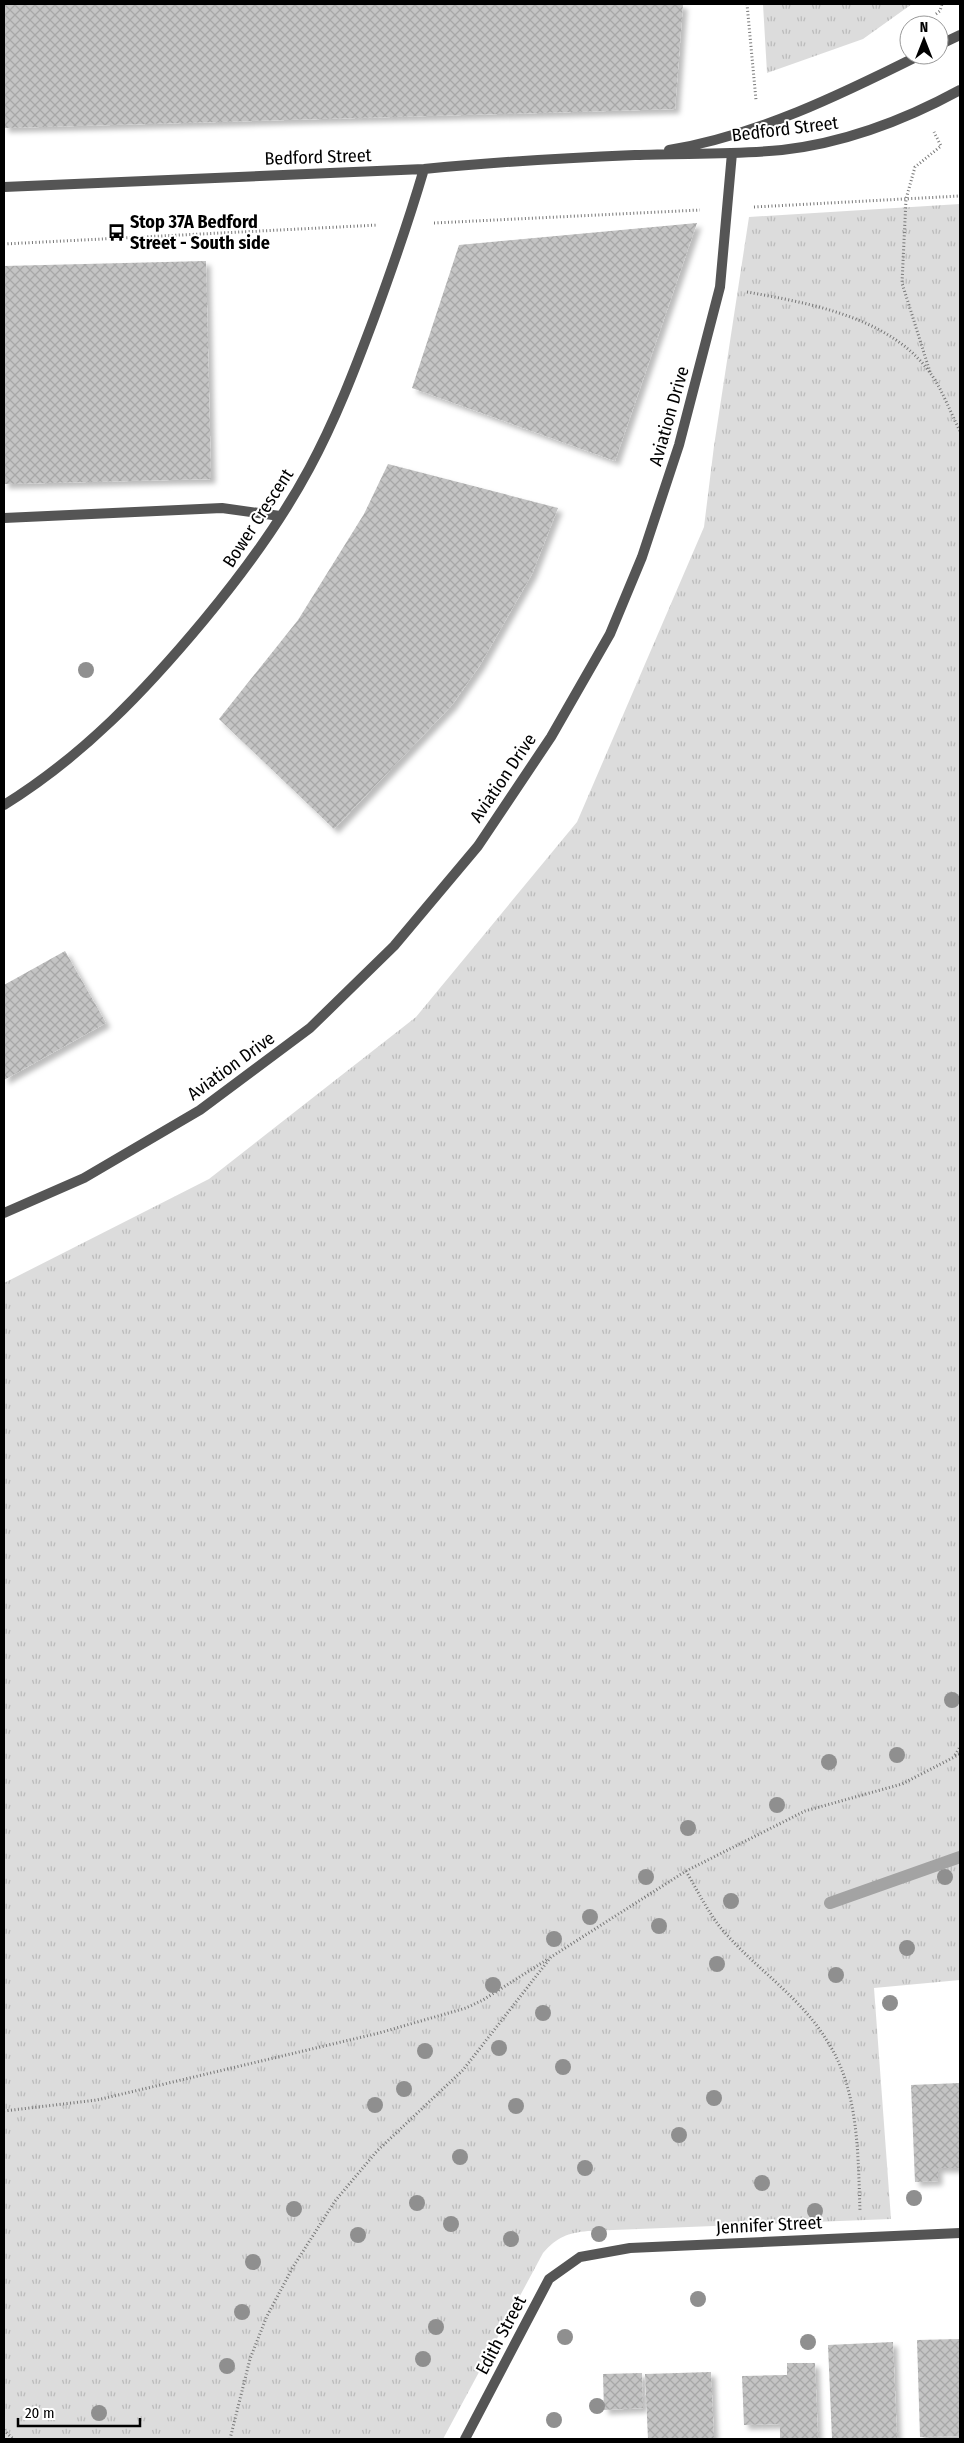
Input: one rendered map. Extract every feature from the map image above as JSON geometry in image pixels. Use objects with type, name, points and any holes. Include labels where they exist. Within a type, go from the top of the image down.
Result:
[{"type":"street","name":"Bedford Street","points":[[634,155],[679,148],[759,126],[840,94],[899,65]]},
{"type":"street","name":"Bedford Street","points":[[4,187],[424,170],[476,164],[634,155],[782,150],[850,137],[880,126],[960,90]]},
{"type":"street","name":"Aviation Drive","points":[[4,1213],[84,1178],[200,1110],[310,1028],[394,946],[478,846],[550,736],[610,634],[642,557],[679,445],[720,287],[732,153]]},
{"type":"street","name":"Bower Crescent","points":[[4,806],[75,756],[138,696],[238,579],[280,516],[309,469],[361,353],[408,224],[424,170]]},
{"type":"street","points":[[4,518],[222,508],[280,516]]},
{"type":"street","name":"Jennifer Street","points":[[580,2257],[630,2248],[960,2233]]},
{"type":"street","name":"Edith Street","points":[[465,2439],[549,2279],[580,2257]]},
{"type":"path","points":[[747,4],[749,47],[759,126]]},
{"type":"path","points":[[932,127],[941,146],[915,167],[906,199],[902,283],[930,372],[960,431]]},
{"type":"path","points":[[4,244],[960,196]]},
{"type":"path","points":[[720,287],[802,302],[875,326],[907,347],[930,372]]},
{"type":"path","points":[[954,1756],[960,1747]]},
{"type":"path","points":[[4,2111],[96,2100],[379,2033],[466,2008],[483,2000],[686,1871],[805,1811],[902,1784],[960,1754]]},
{"type":"path","points":[[686,1871],[720,1926],[799,2005],[829,2043],[839,2062],[854,2118],[861,2237]]},
{"type":"path","points":[[230,2439],[250,2359],[267,2316],[285,2280],[335,2201],[377,2151],[463,2070],[550,1957]]},
{"type":"path","points":[[4,2430],[13,2439]]},
{"type":"green space","points":[[763,4],[912,4],[863,39],[767,73]]},
{"type":"green space","points":[[960,204],[960,1980],[874,1988],[891,2219],[588,2231],[563,2237],[553,2243],[543,2253],[443,2439],[4,2439],[4,1283],[209,1179],[416,1017],[577,822],[704,527],[714,446],[749,217]]},
{"type":"building","points":[[4,4],[683,4],[675,109],[4,128]]},
{"type":"building","points":[[697,223],[615,461],[412,388],[459,245]]},
{"type":"building","points":[[206,261],[211,479],[4,484],[4,266]]},
{"type":"building","points":[[388,464],[558,508],[532,574],[480,665],[452,705],[334,829],[219,719],[298,620],[364,514]]},
{"type":"building","points":[[65,951],[106,1023],[4,1080],[4,985]]},
{"type":"building","points":[[960,2083],[960,2168],[938,2168],[938,2181],[915,2182],[911,2085]]},
{"type":"building","points":[[960,2339],[960,2436],[920,2437],[917,2340]]},
{"type":"building","points":[[893,2342],[897,2439],[832,2439],[828,2345]]},
{"type":"building","points":[[787,2363],[815,2363],[818,2439],[780,2439],[780,2424],[744,2425],[742,2376],[787,2375]]},
{"type":"building","points":[[711,2372],[714,2439],[648,2439],[645,2374]]},
{"type":"building","points":[[642,2373],[643,2408],[604,2410],[603,2374]]},
{"type":"waterway","points":[[830,1903],[960,1857]]},
{"type":"place","name":"Stop 37A Bedford Street - South side","points":[[116,232]]}]
